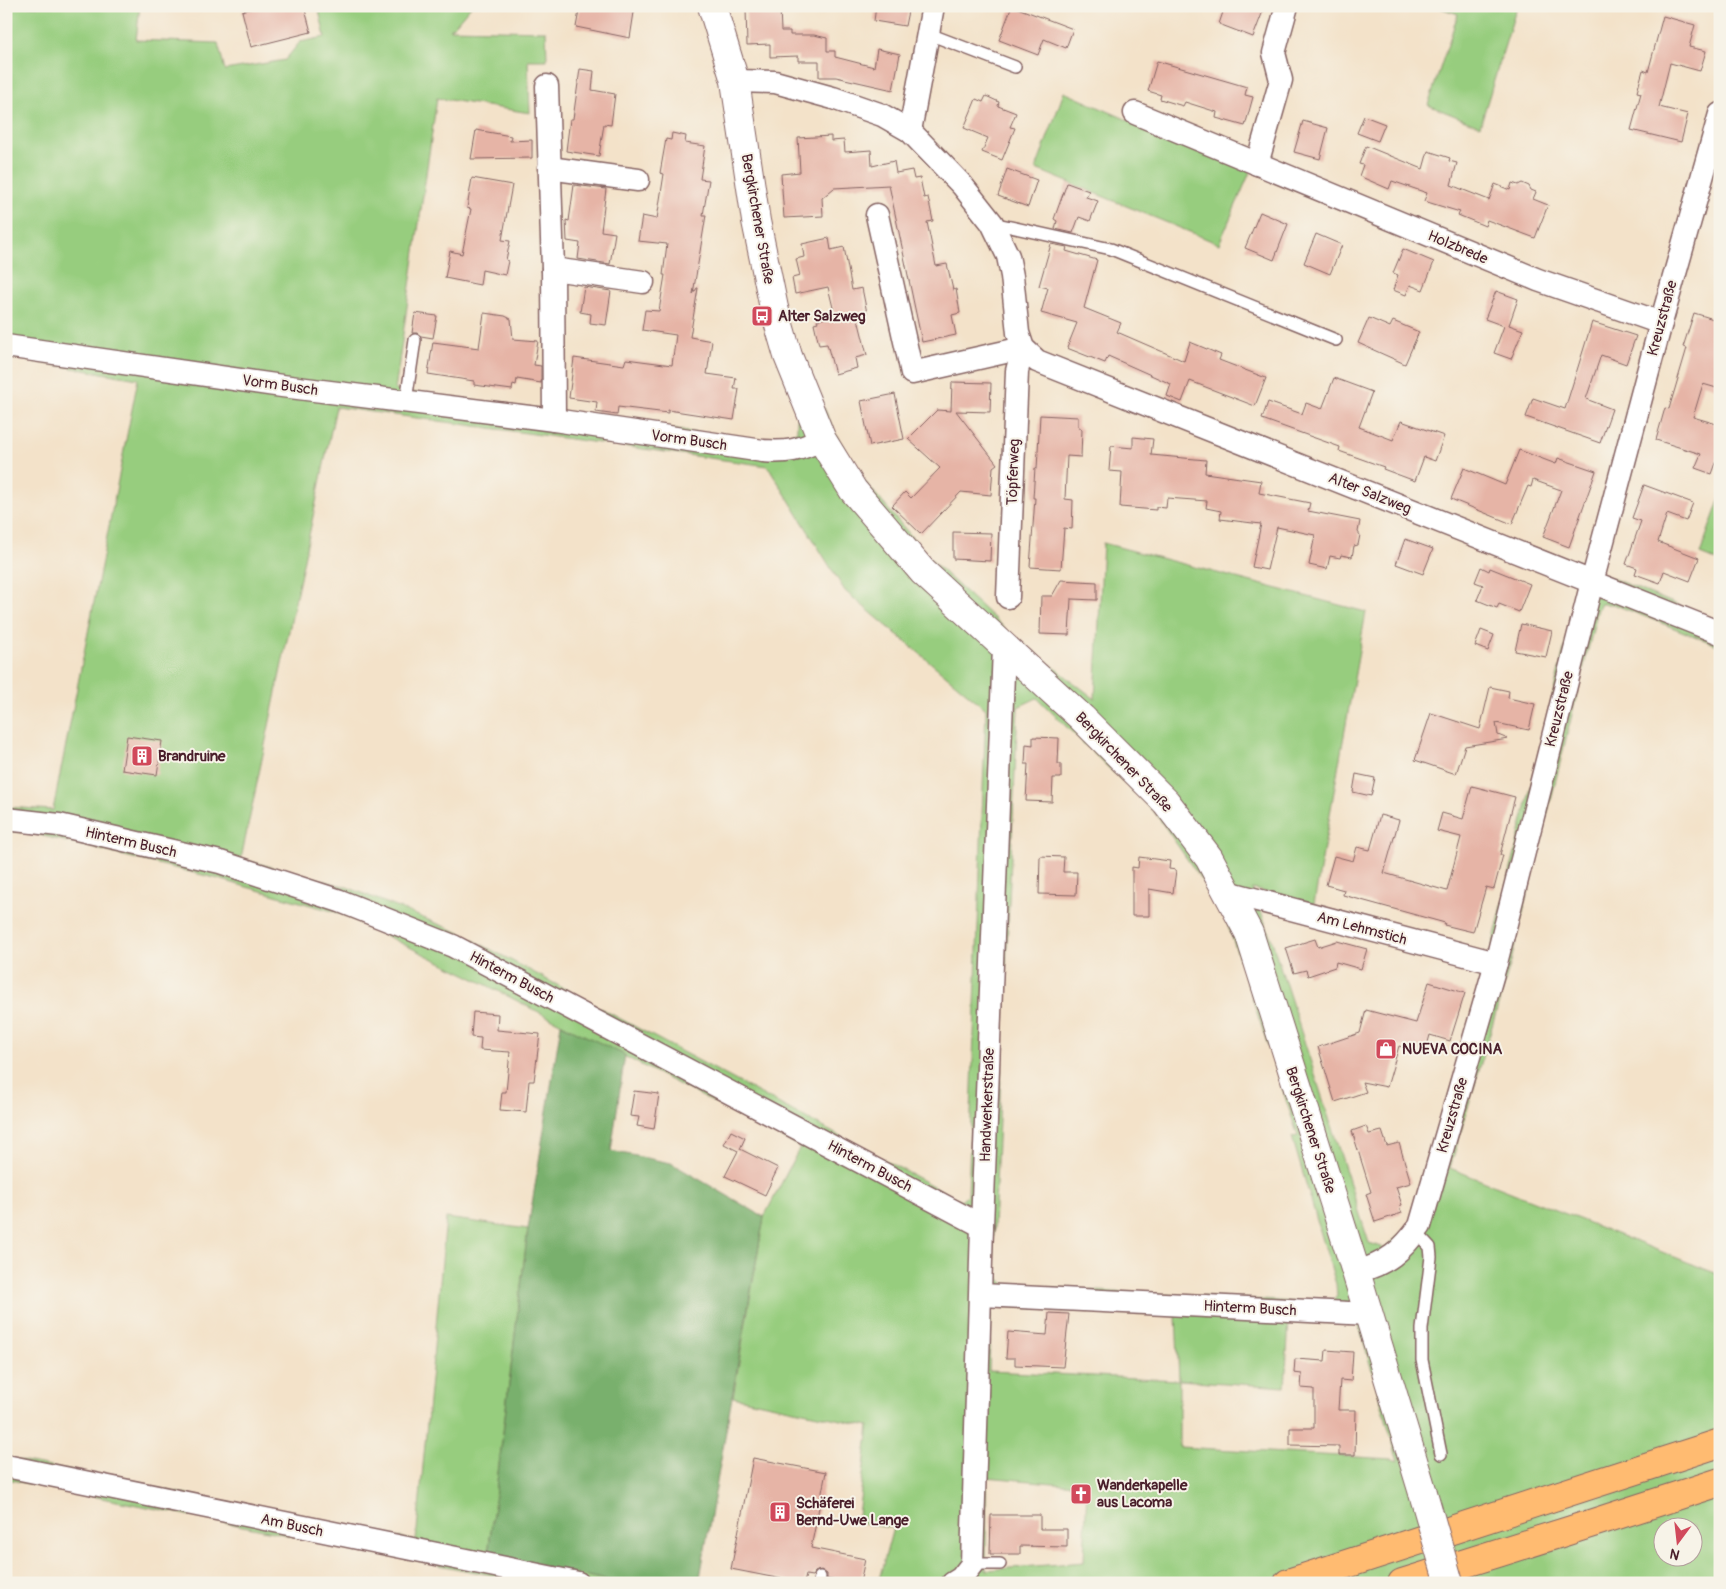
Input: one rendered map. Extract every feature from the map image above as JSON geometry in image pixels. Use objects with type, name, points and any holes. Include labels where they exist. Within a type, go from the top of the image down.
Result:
[{"type":"highway","points":[[1288,1583],[1720,1443]]},
{"type":"highway","points":[[1402,1583],[1568,1532],[1720,1482]]},
{"type":"street","name":"Bergkirchener Straße","points":[[712,6],[736,81],[756,221],[774,308],[788,356],[822,440],[853,490],[923,572],[1082,718],[1166,802],[1209,858],[1249,933],[1424,1493],[1448,1583]]},
{"type":"street","points":[[910,131],[933,6]]},
{"type":"street","points":[[1258,164],[1281,80],[1274,53],[1287,6]]},
{"type":"street","points":[[736,81],[775,82],[833,98],[882,115],[910,131],[962,185],[992,223],[1008,256],[1018,333],[1023,348],[912,373],[877,215]]},
{"type":"street","points":[[547,86],[553,269],[554,420]]},
{"type":"street","name":"Holzbrede","points":[[1135,113],[1538,280],[1660,324]]},
{"type":"street","name":"Kreuzstraße","points":[[1356,1272],[1371,1268],[1392,1258],[1408,1242],[1420,1226],[1496,963],[1592,582],[1660,324],[1720,114]]},
{"type":"street","points":[[549,168],[638,180]]},
{"type":"street","points":[[553,269],[643,282]]},
{"type":"street","name":"Vorm Busch","points":[[6,346],[282,386],[554,420],[781,453],[797,451],[822,440]]},
{"type":"street","name":"Alter Salzweg","points":[[1023,348],[1038,361],[1720,633]]},
{"type":"street","name":"Töpferweg","points":[[1008,597],[1018,371],[1023,348]]},
{"type":"street","name":"Handwerkerstraße","points":[[972,1564],[982,1226],[1004,647]]},
{"type":"street","name":"Hinterm Busch","points":[[6,819],[59,825],[220,862],[340,901],[453,946],[982,1226]]},
{"type":"street","name":"Am Lehmstich","points":[[1227,892],[1496,963]]},
{"type":"street","name":"Hinterm Busch","points":[[981,1295],[1369,1314]]},
{"type":"street","name":"Am Busch","points":[[6,1466],[578,1583]]},
{"type":"street","points":[[952,1583],[961,1578],[972,1564]]},
{"type":"lane","points":[[929,34],[1015,66]]},
{"type":"lane","points":[[992,223],[1111,249],[1336,340]]},
{"type":"lane","points":[[406,401],[415,340]]},
{"type":"lane","points":[[1416,1232],[1430,1247],[1431,1257],[1422,1329],[1422,1360],[1441,1454]]},
{"type":"lane","points":[[972,1564],[1000,1564]]},
{"type":"green space","points":[[6,6],[140,6],[136,40],[218,43],[225,70],[285,60],[300,42],[325,37],[318,6],[471,6],[455,25],[449,29],[546,31],[547,60],[528,60],[530,113],[437,98],[395,390],[774,444],[786,440],[797,431],[797,416],[824,408],[835,433],[860,476],[934,563],[1010,633],[1095,699],[1103,543],[1366,612],[1314,904],[1252,889],[1271,938],[1369,1243],[1385,1248],[1414,1222],[1489,960],[1584,567],[1720,622],[1720,646],[1613,604],[1601,604],[1598,609],[1510,965],[1450,1168],[1720,1275],[1720,1583],[878,1583],[893,1528],[857,1523],[869,1426],[733,1397],[764,1217],[800,1147],[469,976],[339,913],[215,878],[27,832],[6,831],[6,807],[53,810],[138,379],[6,357]],"holes":[[[336,407],[768,466],[845,591],[986,709],[968,1195],[961,1201],[458,932],[347,887],[241,859]],[[1037,698],[1156,814],[1205,885],[1227,922],[1298,1136],[1292,1137],[1336,1284],[1337,1296],[1332,1304],[1007,1286],[992,1271],[1018,707]],[[991,1306],[1176,1315],[1179,1380],[989,1371]],[[1289,1320],[1358,1322],[1398,1461],[1392,1459],[1179,1447],[1179,1380],[1285,1387]],[[986,1477],[1087,1486],[1084,1562],[986,1570]]]},
{"type":"green space","points":[[1435,6],[1517,6],[1480,126],[1428,105],[1458,14]]},
{"type":"green space","points":[[1064,92],[1251,170],[1219,244],[1036,169]]},
{"type":"green space","points":[[1720,498],[1720,562],[1700,554]]},
{"type":"green space","points":[[561,1024],[625,1055],[611,1151],[671,1163],[764,1217],[699,1583],[620,1583],[488,1555],[528,1229]]},
{"type":"green space","points":[[446,1218],[528,1229],[488,1555],[620,1583],[530,1583],[6,1479],[6,1458],[416,1541]]},
{"type":"building","points":[[260,6],[304,6],[311,32],[251,47],[242,11]]},
{"type":"building","points":[[580,6],[635,6],[630,38],[576,27]]},
{"type":"building","points":[[876,6],[909,6],[905,26],[874,21]]},
{"type":"building","points":[[1012,6],[1073,29],[1066,48],[1044,39],[1038,55],[999,40]]},
{"type":"building","points":[[1225,6],[1250,6],[1263,11],[1253,37],[1219,24]]},
{"type":"building","points":[[780,8],[781,31],[790,31],[790,35],[814,35],[827,38],[827,51],[835,51],[835,57],[874,67],[877,49],[900,54],[893,90],[836,77],[819,77],[819,61],[798,61],[798,56],[770,57],[770,44],[747,45],[746,9]]},
{"type":"building","points":[[1663,16],[1695,25],[1689,47],[1706,51],[1700,71],[1670,63],[1659,107],[1688,114],[1681,142],[1631,130],[1641,93],[1637,92],[1643,70],[1648,72]]},
{"type":"building","points":[[1157,61],[1247,87],[1245,95],[1253,97],[1245,126],[1216,118],[1217,112],[1185,102],[1183,106],[1160,99],[1161,95],[1148,91]]},
{"type":"building","points":[[580,69],[594,71],[592,90],[615,94],[611,125],[604,124],[599,156],[566,151],[570,119],[573,119]]},
{"type":"building","points":[[986,96],[999,102],[998,106],[1016,113],[1010,127],[1015,128],[1002,160],[982,152],[988,138],[964,128],[976,99],[983,102]]},
{"type":"building","points":[[1364,116],[1385,124],[1378,141],[1357,133]]},
{"type":"building","points":[[1303,121],[1328,128],[1320,159],[1294,152]]},
{"type":"building","points":[[476,130],[511,136],[510,141],[532,140],[532,158],[471,159]]},
{"type":"building","points":[[672,133],[686,136],[685,143],[705,146],[700,179],[709,180],[703,215],[706,215],[693,294],[698,288],[690,337],[712,341],[707,374],[736,378],[734,389],[739,389],[734,420],[668,410],[668,413],[618,407],[617,415],[596,412],[597,402],[569,398],[574,358],[624,365],[626,359],[672,365],[676,335],[642,330],[645,310],[659,311],[665,275],[663,275],[667,244],[638,241],[642,216],[657,219],[664,174],[660,173],[666,139],[671,140]]},
{"type":"building","points":[[831,136],[831,141],[844,140],[845,152],[871,150],[872,166],[894,161],[896,173],[912,170],[914,179],[920,178],[924,198],[928,197],[933,221],[927,222],[936,266],[947,264],[953,290],[956,289],[960,313],[952,315],[956,335],[922,342],[889,185],[834,188],[822,198],[823,216],[784,218],[781,174],[800,172],[798,138]]},
{"type":"building","points":[[1366,146],[1423,169],[1428,151],[1450,158],[1449,161],[1457,163],[1451,185],[1489,200],[1495,184],[1510,190],[1512,183],[1518,185],[1522,183],[1529,186],[1531,190],[1536,192],[1533,199],[1548,205],[1535,238],[1487,220],[1485,226],[1458,215],[1460,212],[1424,201],[1427,193],[1392,181],[1389,189],[1359,176],[1363,165],[1359,164]]},
{"type":"building","points":[[1007,169],[1037,180],[1028,207],[998,196]]},
{"type":"building","points":[[472,178],[512,185],[502,240],[510,241],[505,275],[482,270],[480,285],[445,278],[450,251],[462,254],[471,209],[467,208]]},
{"type":"building","points":[[1067,183],[1089,191],[1086,197],[1098,201],[1090,221],[1079,217],[1073,233],[1055,229],[1057,221],[1054,219]]},
{"type":"building","points":[[574,185],[606,189],[601,231],[615,233],[610,264],[578,259],[580,243],[567,241],[566,220],[569,221]]},
{"type":"building","points":[[1260,212],[1288,224],[1274,260],[1245,248]]},
{"type":"building","points":[[1316,234],[1342,245],[1330,274],[1304,263]]},
{"type":"building","points":[[829,238],[831,250],[844,247],[852,290],[862,288],[867,313],[857,315],[867,355],[855,358],[857,368],[835,374],[827,344],[819,345],[814,323],[818,322],[817,320],[835,316],[828,287],[795,294],[792,278],[800,276],[796,259],[804,257],[802,244]]},
{"type":"building","points":[[1051,244],[1067,247],[1066,251],[1097,260],[1084,308],[1121,323],[1117,332],[1184,361],[1190,342],[1221,355],[1219,360],[1266,378],[1255,406],[1190,381],[1182,402],[1167,396],[1171,384],[1108,356],[1105,363],[1067,348],[1077,323],[1041,313],[1048,288],[1039,286]]},
{"type":"building","points":[[1403,249],[1434,262],[1423,290],[1410,285],[1406,295],[1393,290],[1398,275],[1393,273]]},
{"type":"building","points":[[584,287],[611,291],[606,325],[590,323],[591,314],[580,312]]},
{"type":"building","points":[[1496,291],[1518,299],[1509,325],[1523,330],[1511,359],[1494,353],[1504,326],[1485,319]]},
{"type":"building","points":[[415,313],[437,316],[433,338],[412,333]]},
{"type":"building","points":[[484,313],[505,316],[511,319],[513,339],[538,341],[534,365],[541,366],[541,383],[517,379],[516,385],[513,384],[512,390],[474,385],[474,381],[428,374],[433,342],[479,348]]},
{"type":"building","points":[[1694,313],[1720,321],[1720,389],[1703,384],[1693,417],[1720,425],[1720,452],[1712,474],[1695,468],[1701,454],[1656,440],[1665,408],[1669,409],[1687,348],[1683,347]]},
{"type":"building","points":[[1369,318],[1390,327],[1393,321],[1419,332],[1405,364],[1358,343]]},
{"type":"building","points":[[1592,322],[1636,336],[1626,364],[1601,355],[1586,399],[1612,409],[1600,443],[1526,417],[1533,398],[1565,409]]},
{"type":"building","points":[[1334,378],[1372,392],[1359,427],[1393,440],[1401,421],[1444,436],[1435,461],[1424,457],[1415,481],[1383,469],[1384,467],[1339,451],[1340,447],[1262,419],[1268,402],[1302,414],[1306,403],[1322,409]]},
{"type":"building","points":[[952,382],[991,383],[990,412],[956,411],[997,464],[993,467],[991,495],[961,492],[921,534],[892,506],[905,492],[911,498],[940,468],[908,439],[937,410],[951,411]]},
{"type":"building","points":[[895,394],[904,439],[870,446],[861,401]]},
{"type":"building","points":[[1040,415],[1078,417],[1078,426],[1082,429],[1081,457],[1067,456],[1065,499],[1073,500],[1072,529],[1064,528],[1061,569],[1030,567],[1035,498],[1033,498],[1035,468],[1037,469]]},
{"type":"building","points":[[1133,437],[1153,439],[1151,455],[1206,460],[1205,473],[1261,481],[1259,493],[1310,503],[1308,511],[1360,521],[1358,545],[1354,546],[1352,557],[1341,555],[1340,558],[1330,556],[1327,569],[1309,565],[1315,535],[1277,527],[1267,570],[1252,567],[1261,524],[1220,519],[1221,511],[1206,508],[1207,501],[1167,498],[1166,508],[1156,507],[1156,510],[1120,507],[1122,472],[1109,471],[1111,446],[1133,448]]},
{"type":"building","points":[[1519,450],[1556,464],[1558,458],[1596,471],[1569,547],[1543,537],[1561,490],[1533,480],[1531,487],[1528,486],[1512,524],[1451,499],[1464,468],[1505,485]]},
{"type":"building","points":[[1644,485],[1693,503],[1686,521],[1667,514],[1658,542],[1699,558],[1690,581],[1664,571],[1660,583],[1635,574],[1637,568],[1626,564],[1641,521],[1632,518]]},
{"type":"building","points":[[953,532],[991,533],[990,561],[953,559]]},
{"type":"building","points":[[1405,539],[1433,549],[1423,574],[1396,564]]},
{"type":"building","points":[[1481,567],[1489,571],[1490,568],[1530,584],[1519,612],[1499,604],[1497,608],[1477,600],[1483,585],[1475,582]]},
{"type":"building","points":[[1061,580],[1097,582],[1097,600],[1071,599],[1069,635],[1040,634],[1041,596],[1052,596]]},
{"type":"building","points":[[1521,624],[1552,631],[1546,657],[1515,651]]},
{"type":"building","points":[[1481,630],[1494,635],[1488,651],[1475,646]]},
{"type":"building","points":[[1490,687],[1509,691],[1508,698],[1535,704],[1529,730],[1496,723],[1498,735],[1508,739],[1465,746],[1456,774],[1415,760],[1431,713],[1480,729]]},
{"type":"building","name":"Brandruine","points":[[127,736],[162,741],[157,775],[122,770]]},
{"type":"building","points":[[1033,737],[1059,738],[1058,764],[1061,764],[1061,778],[1053,778],[1052,802],[1026,801],[1028,764],[1025,764],[1026,744],[1033,745]]},
{"type":"building","points":[[1356,774],[1375,778],[1371,796],[1353,792]]},
{"type":"building","points":[[1472,786],[1515,797],[1500,855],[1503,855],[1494,889],[1486,887],[1473,932],[1343,895],[1344,890],[1326,885],[1334,856],[1353,861],[1357,847],[1370,850],[1380,815],[1399,820],[1384,873],[1447,891],[1461,837],[1437,831],[1442,813],[1463,819]]},
{"type":"building","points":[[1040,856],[1064,857],[1063,872],[1077,872],[1076,895],[1039,894]]},
{"type":"building","points":[[1139,857],[1170,861],[1169,869],[1176,870],[1173,893],[1149,889],[1149,916],[1132,916],[1132,867],[1138,868]]},
{"type":"building","points":[[1315,939],[1318,947],[1337,941],[1367,949],[1361,969],[1336,962],[1335,967],[1308,976],[1306,970],[1294,973],[1286,948]]},
{"type":"building","points":[[1429,982],[1465,993],[1450,1041],[1430,1035],[1425,1053],[1399,1046],[1387,1087],[1362,1082],[1366,1092],[1335,1102],[1318,1047],[1360,1033],[1366,1010],[1416,1023]]},
{"type":"building","points":[[473,1012],[498,1014],[497,1030],[540,1034],[534,1081],[529,1081],[526,1112],[500,1110],[502,1092],[506,1092],[510,1052],[480,1050],[481,1038],[471,1037]]},
{"type":"building","points":[[634,1091],[659,1094],[654,1129],[637,1126],[639,1117],[630,1116]]},
{"type":"building","points":[[1366,1126],[1369,1134],[1382,1131],[1387,1146],[1399,1143],[1411,1183],[1396,1187],[1402,1205],[1399,1206],[1402,1213],[1375,1222],[1366,1194],[1371,1192],[1352,1131]]},
{"type":"building","points":[[731,1131],[745,1138],[740,1149],[778,1168],[765,1195],[725,1176],[738,1151],[724,1144]]},
{"type":"building","points":[[1049,1313],[1069,1314],[1063,1367],[1015,1365],[1015,1358],[1006,1358],[1008,1332],[1047,1335]]},
{"type":"building","points":[[1326,1350],[1353,1352],[1351,1381],[1340,1380],[1338,1410],[1356,1410],[1355,1455],[1339,1455],[1339,1446],[1290,1445],[1290,1428],[1314,1428],[1314,1389],[1301,1388],[1302,1374],[1294,1373],[1295,1359],[1325,1361]]},
{"type":"building","name":"Schäferei Bernd-Uwe Lange","points":[[753,1458],[826,1472],[811,1548],[865,1559],[860,1583],[844,1583],[827,1579],[827,1574],[821,1570],[815,1572],[812,1576],[806,1575],[804,1583],[802,1583],[731,1569]]},
{"type":"building","points":[[991,1515],[1040,1515],[1040,1529],[1067,1529],[1067,1547],[1020,1546],[1020,1554],[990,1554]]},
{"type":"place","name":"Alter Salzweg","points":[[762,316]]},
{"type":"place","name":"Brandruine","points":[[142,756]]},
{"type":"place","name":"NUEVA COCINA","points":[[1386,1049]]},
{"type":"place","name":"Wanderkapelle aus Lacoma","points":[[1081,1494]]},
{"type":"place","name":"Schäferei Bernd-Uwe Lange","points":[[780,1512]]}]
